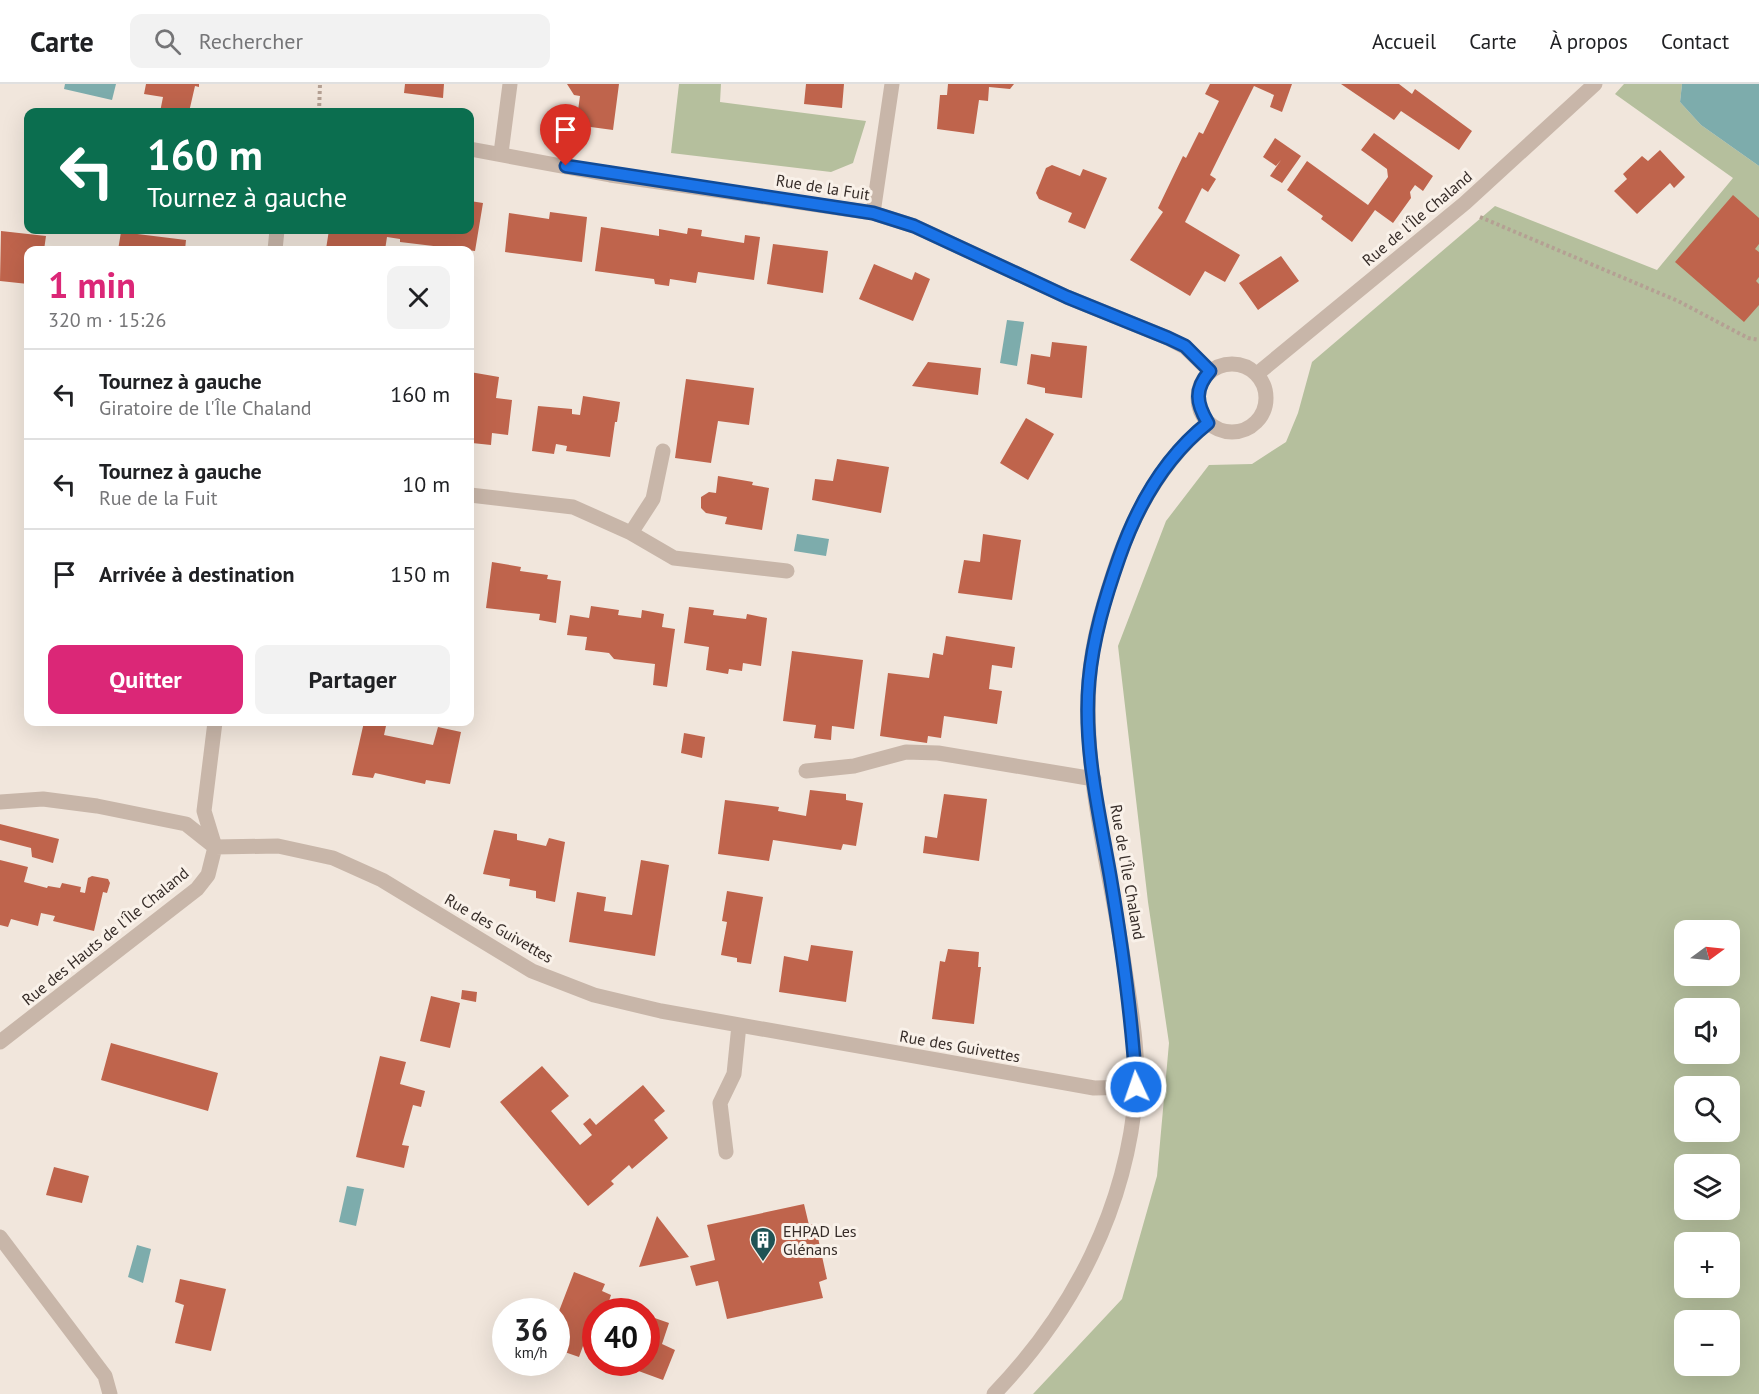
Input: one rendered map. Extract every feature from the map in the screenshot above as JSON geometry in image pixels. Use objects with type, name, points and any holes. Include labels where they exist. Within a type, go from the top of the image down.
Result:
[{"type":"street","points":[[501,153],[510,84]]},
{"type":"street","points":[[873,213],[892,84]]},
{"type":"street","name":"Rue de l'Île Chaland","points":[[1257,374],[1465,203],[1595,84]]},
{"type":"street","name":"Rue de la Fuit","points":[[474,149],[610,175],[873,213],[914,226],[1067,297],[1168,338],[1185,346],[1210,371]]},
{"type":"street","points":[[1234,364],[1247,367],[1257,374],[1265,390],[1266,402],[1263,412],[1253,425],[1233,432],[1218,430],[1208,423],[1199,408],[1197,395],[1201,382],[1210,371],[1221,365],[1234,364]]},
{"type":"street","name":"Rue de l'Île Chaland","points":[[994,1394],[1029,1358],[1071,1298],[1096,1246],[1121,1176],[1136,1087],[1132,1018],[1094,779],[1088,725],[1089,683],[1095,636],[1125,538],[1165,466],[1184,443],[1208,423]]},
{"type":"street","points":[[631,533],[653,499],[663,451]]},
{"type":"street","points":[[474,495],[573,507],[631,533],[674,558],[787,572]]},
{"type":"street","points":[[215,726],[204,811],[215,847]]},
{"type":"street","points":[[806,771],[854,766],[906,752],[938,753],[1094,779]]},
{"type":"street","points":[[0,802],[54,800],[186,824],[215,847]]},
{"type":"street","name":"Rue des Guivettes","points":[[215,847],[278,846],[333,858],[382,880],[532,970],[594,995],[661,1011],[1094,1088],[1136,1087]]},
{"type":"street","name":"Rue des Hauts de l'Île Chaland","points":[[0,1042],[197,889],[208,875],[215,847]]},
{"type":"street","points":[[726,1152],[720,1103],[734,1074],[739,1025]]},
{"type":"street","points":[[0,1238],[105,1376],[110,1394]]},
{"type":"path","points":[[319,108],[320,84]]},
{"type":"path","points":[[1465,203],[1482,219],[1678,301],[1748,338],[1759,340]]},
{"type":"green space","points":[[679,84],[721,84],[720,102],[866,121],[853,163],[831,172],[671,153]]},
{"type":"green space","points":[[1624,84],[1682,84],[1680,102],[1701,125],[1759,166],[1759,1394],[1033,1394],[1122,1299],[1157,1176],[1169,1043],[1148,902],[1118,646],[1166,521],[1209,465],[1252,464],[1286,442],[1298,413],[1312,362],[1495,206],[1657,270],[1733,178],[1615,94]]},
{"type":"water","points":[[65,84],[116,84],[112,100],[64,89]]},
{"type":"water","points":[[1682,84],[1759,84],[1759,166],[1701,125],[1680,102]]},
{"type":"water","points":[[1007,320],[1024,322],[1017,366],[1000,363]]},
{"type":"water","points":[[797,534],[829,539],[826,556],[794,551]]},
{"type":"water","points":[[347,1186],[364,1189],[356,1226],[339,1222]]},
{"type":"water","points":[[137,1245],[151,1249],[143,1283],[128,1277]]},
{"type":"building","points":[[146,84],[199,84],[199,87],[195,86],[190,108],[161,108],[163,97],[144,94]]},
{"type":"building","points":[[405,84],[444,84],[443,98],[404,93]]},
{"type":"building","points":[[567,84],[619,84],[613,130],[576,125],[580,96],[574,95]]},
{"type":"building","points":[[806,84],[844,84],[842,108],[804,104]]},
{"type":"building","points":[[948,84],[1014,84],[1010,89],[989,87],[988,101],[979,100],[974,134],[937,129],[940,95],[947,95]]},
{"type":"building","points":[[1210,84],[1292,84],[1282,112],[1270,107],[1274,95],[1254,86],[1210,175],[1216,179],[1208,192],[1202,188],[1185,222],[1240,255],[1225,282],[1205,271],[1190,296],[1130,260],[1163,212],[1158,208],[1183,156],[1186,158],[1199,132],[1203,134],[1219,101],[1205,94]]},
{"type":"building","points":[[1341,84],[1399,84],[1412,94],[1415,89],[1472,131],[1459,150],[1401,111],[1394,120]]},
{"type":"building","points":[[1374,133],[1433,176],[1423,191],[1415,185],[1410,192],[1411,198],[1393,223],[1375,210],[1352,242],[1321,219],[1323,216],[1287,190],[1307,161],[1368,205],[1388,177],[1387,169],[1361,150]]},
{"type":"building","points":[[1275,138],[1301,156],[1282,183],[1270,176],[1281,160],[1276,166],[1263,157]]},
{"type":"building","points":[[1660,150],[1685,177],[1674,188],[1670,183],[1637,214],[1614,191],[1627,179],[1623,174],[1642,156],[1648,161]]},
{"type":"building","points":[[1052,165],[1080,176],[1083,169],[1107,178],[1085,229],[1068,222],[1072,213],[1039,199],[1036,193],[1046,168]]},
{"type":"building","points":[[1733,195],[1759,218],[1759,244],[1755,249],[1759,252],[1759,277],[1756,281],[1759,284],[1759,305],[1744,322],[1675,262]]},
{"type":"building","points":[[474,202],[483,203],[475,251],[474,246],[433,246],[400,242],[400,239],[387,237],[386,246],[326,246],[328,234],[474,234]]},
{"type":"building","points":[[550,212],[587,217],[582,262],[505,252],[509,213],[549,219]]},
{"type":"building","points":[[601,227],[659,236],[659,229],[687,234],[688,228],[702,230],[701,236],[744,243],[745,235],[760,237],[754,280],[698,272],[696,283],[670,279],[669,286],[655,284],[654,279],[595,271]]},
{"type":"building","points":[[1,231],[46,236],[45,246],[24,246],[24,284],[0,281]]},
{"type":"building","points":[[121,234],[186,240],[185,246],[119,246]]},
{"type":"building","points":[[773,244],[828,251],[823,293],[767,284]]},
{"type":"building","points":[[1281,256],[1299,281],[1258,310],[1239,283]]},
{"type":"building","points":[[874,264],[912,280],[915,272],[930,279],[913,321],[859,299]]},
{"type":"building","points":[[1052,342],[1087,346],[1082,398],[1045,393],[1045,388],[1027,384],[1031,354],[1050,357]]},
{"type":"building","points":[[928,362],[981,368],[978,395],[912,386]]},
{"type":"building","points":[[474,373],[499,377],[496,398],[512,400],[508,435],[492,433],[491,445],[474,443]]},
{"type":"building","points":[[686,379],[754,388],[749,425],[718,421],[711,463],[675,458]]},
{"type":"building","points":[[583,396],[620,402],[610,457],[566,451],[567,446],[556,444],[554,454],[532,451],[538,406],[572,409],[572,414],[580,415]]},
{"type":"building","points":[[1026,418],[1054,434],[1028,480],[1000,463]]},
{"type":"building","points":[[837,459],[889,467],[881,513],[812,500],[815,479],[833,481]]},
{"type":"building","points":[[718,476],[753,482],[752,485],[769,488],[762,530],[725,524],[727,517],[706,513],[701,508],[701,497],[709,492],[716,493]]},
{"type":"building","points":[[983,534],[1021,540],[1012,600],[958,593],[964,560],[980,562]]},
{"type":"building","points":[[492,562],[521,567],[520,571],[548,575],[547,579],[561,581],[556,623],[539,620],[540,614],[486,608]]},
{"type":"building","points":[[591,606],[619,610],[618,615],[641,618],[642,610],[664,614],[662,627],[675,629],[667,687],[653,685],[655,664],[614,659],[609,653],[585,650],[587,637],[567,635],[570,615],[589,618]]},
{"type":"building","points":[[689,607],[714,610],[713,615],[746,619],[747,614],[767,618],[761,666],[743,663],[742,671],[729,669],[728,674],[706,670],[709,647],[684,643]]},
{"type":"building","points":[[946,636],[1015,647],[1012,668],[992,665],[989,689],[1002,691],[997,724],[944,716],[941,738],[928,736],[927,743],[880,736],[888,673],[929,678],[933,653],[943,655]]},
{"type":"building","points":[[792,651],[863,660],[854,729],[832,726],[831,740],[814,738],[816,725],[783,721]]},
{"type":"building","points":[[363,726],[386,726],[384,735],[433,745],[438,727],[461,732],[450,784],[426,780],[425,784],[375,773],[373,778],[352,775]]},
{"type":"building","points":[[684,733],[705,737],[702,758],[681,753]]},
{"type":"building","points":[[810,790],[846,794],[846,800],[863,803],[856,846],[843,844],[841,850],[773,840],[769,861],[718,854],[725,800],[779,807],[778,811],[806,816]]},
{"type":"building","points":[[944,794],[987,799],[979,861],[923,853],[925,836],[937,838]]},
{"type":"building","points":[[0,824],[59,839],[53,863],[32,857],[31,848],[0,840]]},
{"type":"building","points":[[494,830],[517,834],[517,840],[546,846],[549,838],[565,842],[555,902],[536,898],[536,891],[509,886],[510,879],[483,874]]},
{"type":"building","points":[[0,860],[28,867],[24,882],[47,888],[48,886],[60,888],[62,883],[81,887],[80,892],[85,893],[88,878],[92,876],[108,879],[110,883],[107,893],[103,892],[94,931],[53,921],[55,916],[41,913],[38,926],[11,919],[8,927],[0,925]]},
{"type":"building","points":[[641,860],[669,865],[655,956],[569,942],[577,892],[606,897],[604,911],[632,915]]},
{"type":"building","points":[[727,891],[763,897],[751,964],[737,962],[737,958],[721,955],[727,922],[722,921]]},
{"type":"building","points":[[811,945],[853,951],[846,1002],[779,992],[784,956],[808,961]]},
{"type":"building","points":[[948,949],[979,952],[978,967],[981,967],[974,1024],[932,1019],[940,961],[945,962]]},
{"type":"building","points":[[462,990],[477,992],[476,1002],[461,999]]},
{"type":"building","points":[[431,996],[460,1003],[450,1048],[420,1041]]},
{"type":"building","points":[[111,1043],[218,1073],[208,1111],[101,1080]]},
{"type":"building","points":[[380,1056],[406,1062],[400,1084],[425,1091],[421,1107],[413,1105],[402,1145],[409,1146],[404,1168],[356,1157]]},
{"type":"building","points":[[542,1066],[569,1096],[551,1111],[580,1145],[592,1135],[583,1124],[590,1118],[596,1125],[643,1085],[665,1111],[654,1120],[668,1138],[632,1169],[629,1165],[611,1181],[614,1184],[588,1206],[500,1102]]},
{"type":"building","points":[[54,1167],[89,1176],[82,1203],[46,1195]]},
{"type":"building","name":"EHPAD Les Glénans","points":[[804,1204],[809,1225],[815,1224],[827,1279],[819,1282],[823,1298],[727,1319],[718,1281],[696,1286],[690,1266],[715,1260],[707,1225]]},
{"type":"building","points":[[657,1216],[689,1257],[639,1267]]},
{"type":"building","points":[[574,1272],[605,1284],[602,1291],[611,1295],[610,1298],[582,1298],[582,1349],[579,1357],[570,1354],[570,1298],[564,1298]]},
{"type":"building","points":[[180,1279],[226,1289],[211,1351],[175,1343],[184,1305],[175,1302]]},
{"type":"building","points":[[660,1320],[669,1323],[662,1344],[675,1350],[663,1380],[652,1376],[660,1376]]},
{"type":"place","name":"EHPAD Les Glénans","points":[[763,1263]]},
{"type":"route","points":[[566,166],[610,175],[873,213],[914,226],[1067,297],[1185,346],[1210,371],[1201,382],[1197,395],[1199,408],[1208,423],[1184,443],[1165,466],[1125,538],[1095,636],[1089,683],[1088,725],[1094,779],[1120,931],[1132,1018],[1136,1087]]}]
